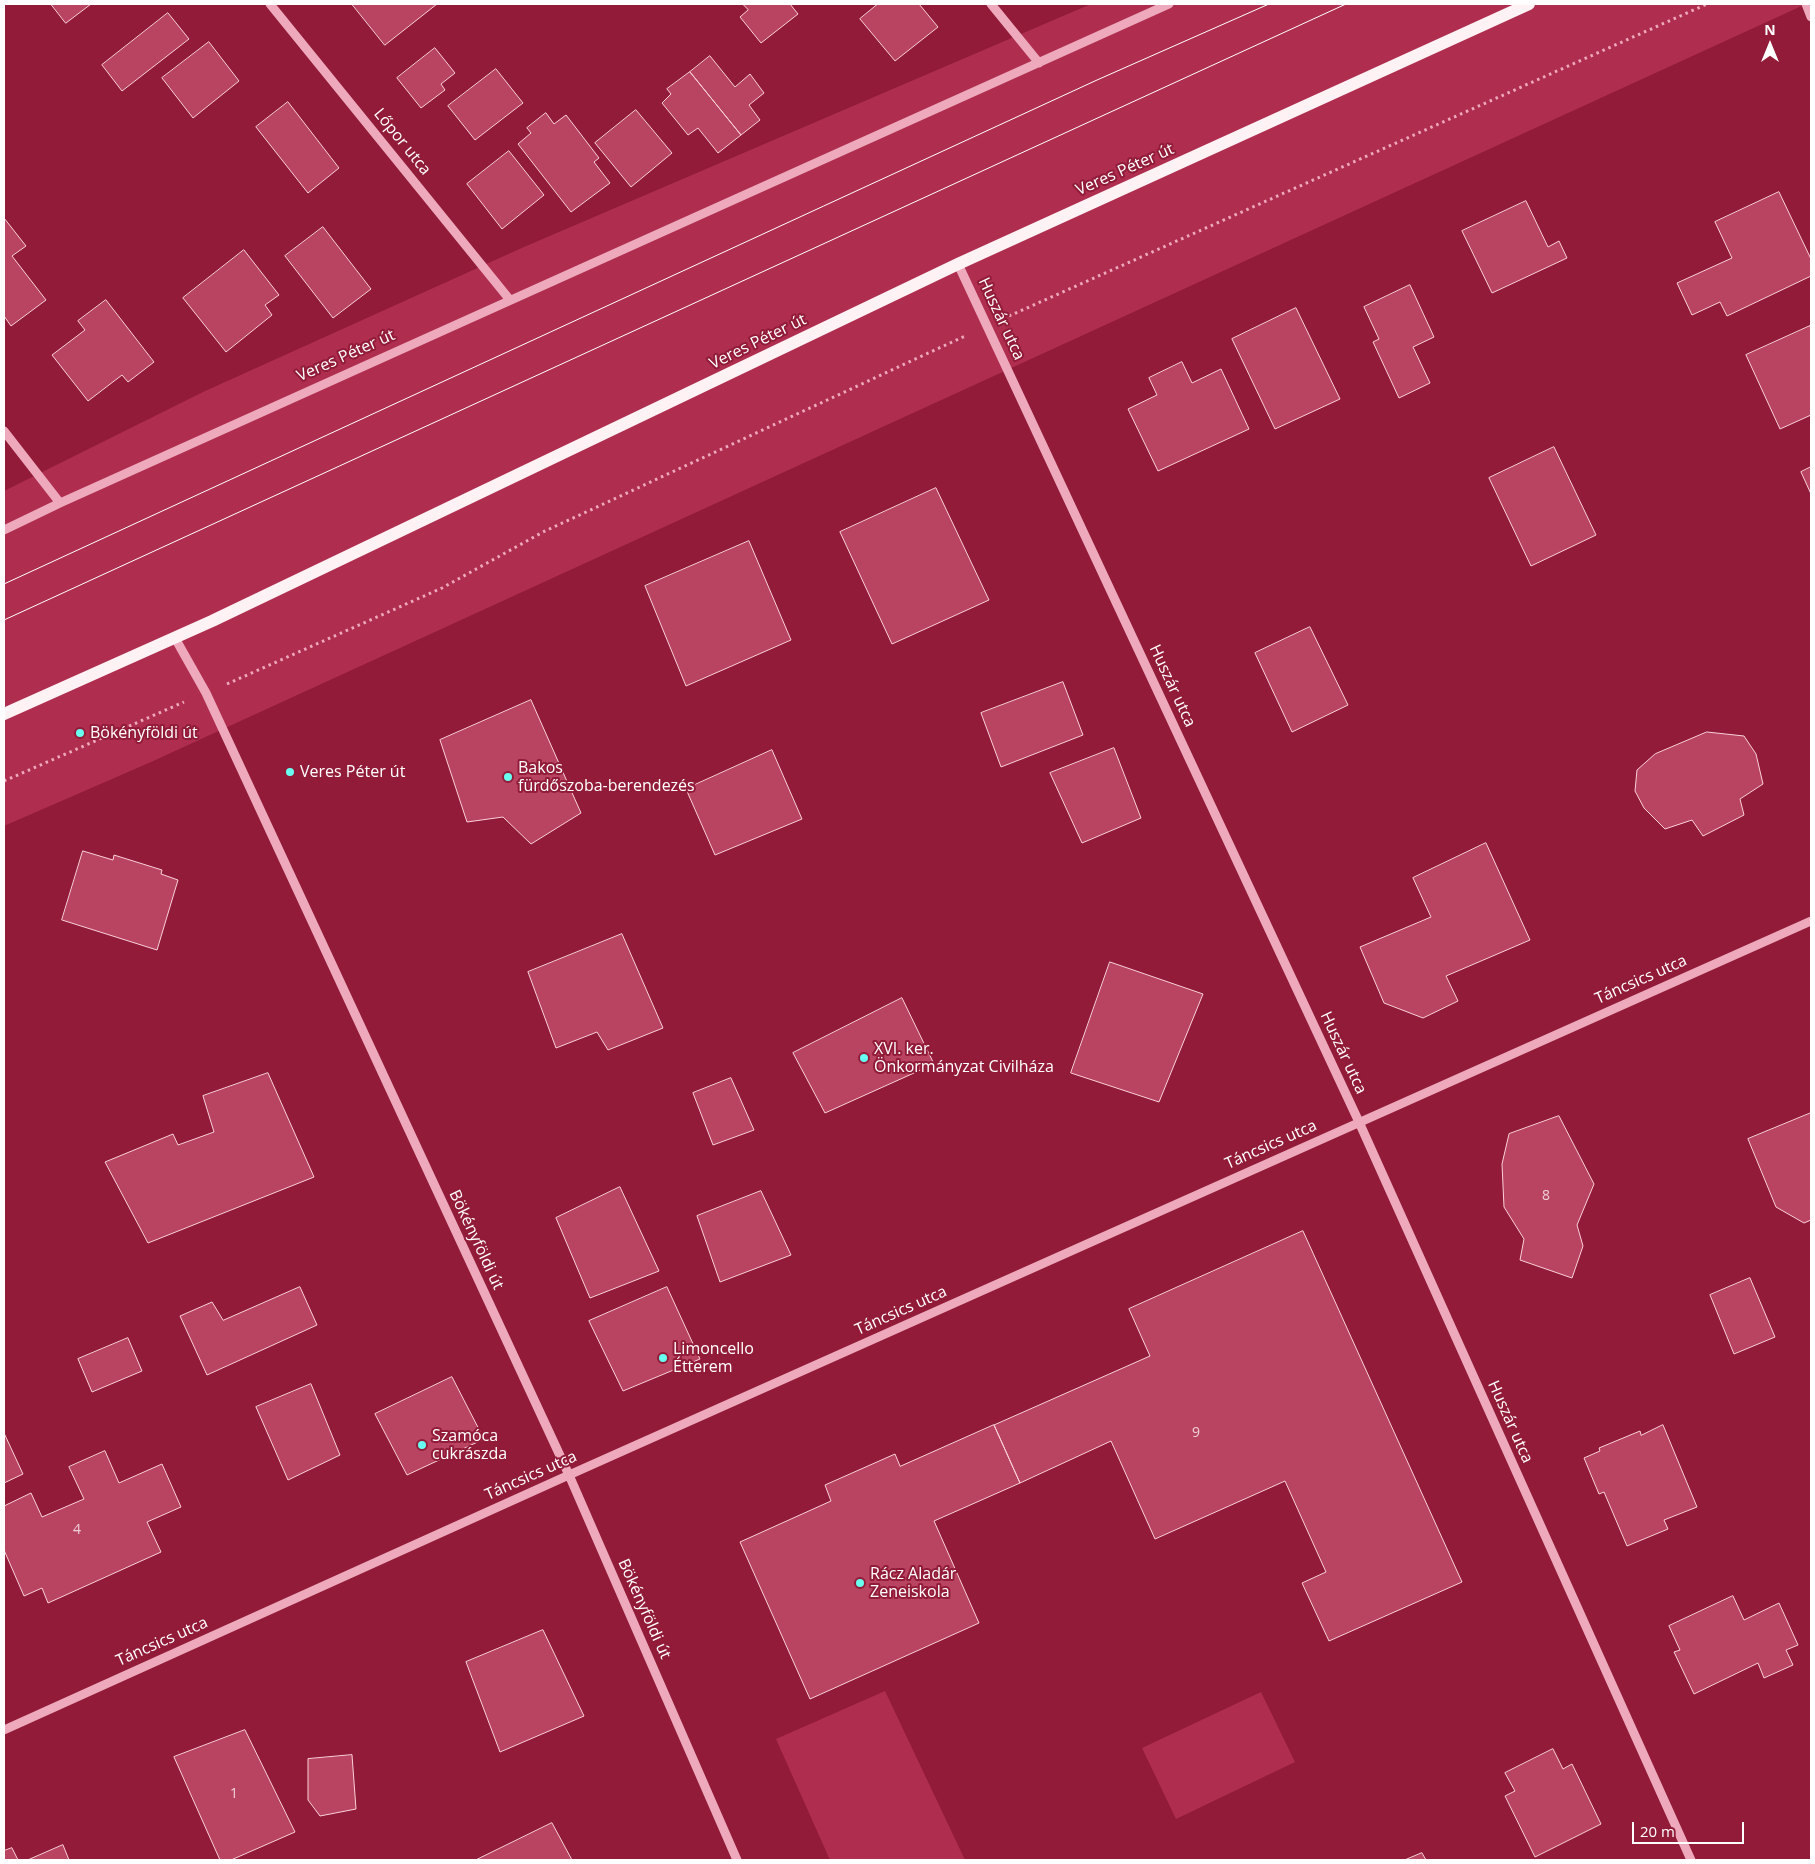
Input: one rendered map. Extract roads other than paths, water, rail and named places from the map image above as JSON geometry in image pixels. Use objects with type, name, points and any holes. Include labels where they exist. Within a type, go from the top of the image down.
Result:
[{"type":"main road","name":"Veres Péter út","points":[[4,714],[175,638],[958,264],[1529,4]]},
{"type":"street","name":"Lőpor utca","points":[[270,4],[510,300]]},
{"type":"street","points":[[991,4],[1039,63]]},
{"type":"street","name":"Veres Péter út","points":[[4,530],[60,503],[1169,4]]},
{"type":"street","points":[[1806,4],[1811,17]]},
{"type":"street","name":"Huszár utca","points":[[958,264],[1359,1122],[1691,1860]]},
{"type":"street","points":[[4,431],[60,503]]},
{"type":"street","name":"Bökényföldi út","points":[[175,638],[206,693],[569,1475],[737,1860]]},
{"type":"street","name":"Táncsics utca","points":[[4,1730],[569,1475],[1811,921]]},
{"type":"tram line","points":[[4,584],[1097,80],[1269,4]]},
{"type":"tram line","points":[[4,620],[1346,4]]},
{"type":"place","name":"Bökényföldi út","points":[[80,733]]},
{"type":"place","name":"Veres Péter út","points":[[290,772]]},
{"type":"place","name":"Bakos fürdőszoba-berendezés","points":[[508,777]]},
{"type":"place","name":"XVI. ker. Önkormányzat Civilháza","points":[[864,1058]]},
{"type":"place","name":"Limoncello Étterem","points":[[663,1358]]},
{"type":"place","name":"Szamóca cukrászda","points":[[422,1445]]},
{"type":"place","name":"Rácz Aladár Zeneiskola","points":[[860,1583]]}]
